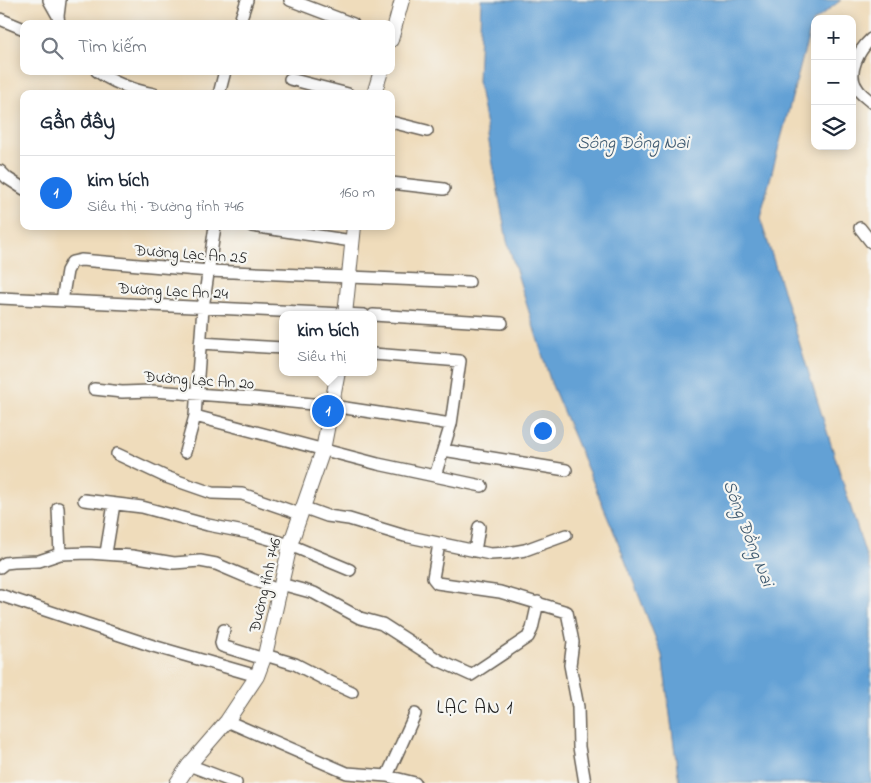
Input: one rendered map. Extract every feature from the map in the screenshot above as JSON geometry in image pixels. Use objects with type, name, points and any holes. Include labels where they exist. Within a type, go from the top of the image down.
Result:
[{"type":"main road","points":[[395,27],[402,0]]},
{"type":"main road","points":[[375,90],[381,75]]},
{"type":"main road","points":[[345,311],[353,230]]},
{"type":"main road","name":"Đường tỉnh 746","points":[[177,783],[189,765],[227,721],[257,676],[265,657],[290,545],[323,450],[337,376]]},
{"type":"street","points":[[49,0],[58,20]]},
{"type":"street","points":[[58,20],[60,0]]},
{"type":"street","points":[[241,20],[247,0]]},
{"type":"street","points":[[290,0],[342,20]]},
{"type":"street","points":[[0,19],[20,27]]},
{"type":"street","points":[[871,39],[857,58],[853,80],[857,89],[871,102]]},
{"type":"street","points":[[104,75],[137,90]]},
{"type":"street","points":[[220,90],[224,75]]},
{"type":"street","points":[[290,79],[333,90]]},
{"type":"street","points":[[395,123],[427,131]]},
{"type":"street","points":[[0,171],[20,186]]},
{"type":"street","points":[[395,183],[444,188]]},
{"type":"street","points":[[860,228],[871,242]]},
{"type":"street","points":[[185,452],[194,416],[203,308],[214,230]]},
{"type":"street","points":[[279,230],[352,241]]},
{"type":"street","name":"Đường Lạc An 25","points":[[62,302],[67,271],[72,262],[81,260],[307,276],[350,276],[469,282]]},
{"type":"street","name":"Đường Lạc An 24","points":[[0,298],[279,311]]},
{"type":"street","points":[[377,315],[502,323]]},
{"type":"street","points":[[200,343],[279,348]]},
{"type":"street","points":[[377,354],[460,361],[451,424],[435,476]]},
{"type":"street","name":"Đường Lạc An 20","points":[[94,389],[122,392],[152,391],[195,394],[332,406],[451,424]]},
{"type":"street","points":[[194,416],[323,450],[482,486]]},
{"type":"street","points":[[443,450],[566,470]]},
{"type":"street","points":[[117,454],[166,477],[217,494],[242,494],[301,511],[349,519],[439,544],[490,554],[517,551],[566,535]]},
{"type":"street","points":[[84,500],[142,507],[208,525],[249,533],[290,545],[350,570]]},
{"type":"street","points":[[106,553],[114,504]]},
{"type":"street","points":[[58,508],[60,554]]},
{"type":"street","points":[[476,551],[479,527]]},
{"type":"street","points":[[439,544],[433,575],[434,581],[449,586],[500,592],[538,602],[568,613],[573,642],[570,665],[578,707],[580,747],[585,783]]},
{"type":"street","points":[[0,566],[6,563],[39,561],[60,554],[106,553],[174,563],[207,562],[216,564],[280,588],[314,593],[360,618],[382,624],[438,660],[471,674],[528,637],[532,629],[538,602]]},
{"type":"street","points":[[0,595],[154,646],[257,676]]},
{"type":"street","points":[[224,630],[222,646],[295,664],[352,692]]},
{"type":"street","points":[[387,776],[415,714]]},
{"type":"street","points":[[227,721],[346,778],[387,776],[414,783]]},
{"type":"street","points":[[189,765],[236,783]]},
{"type":"water","name":"Sông Đồng Nai","points":[[481,0],[841,0],[822,15],[811,15],[811,27],[760,217],[871,572],[871,783],[679,783],[662,655],[612,527],[551,383],[507,241],[478,82]]},
{"type":"place","name":"kim bích","points":[[328,411]]},
{"type":"district","name":"LẠC AN 1","points":[[475,706]]}]
